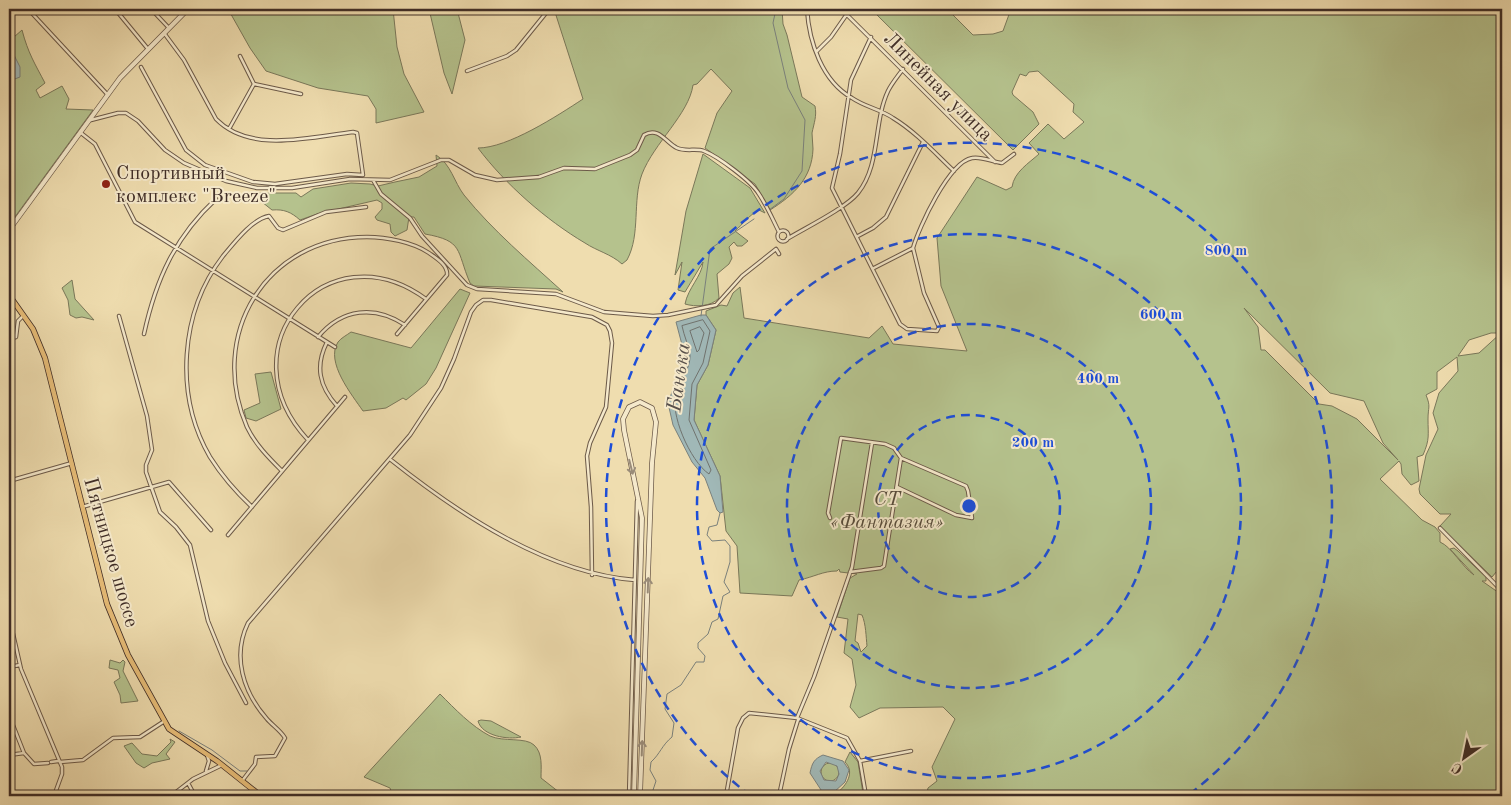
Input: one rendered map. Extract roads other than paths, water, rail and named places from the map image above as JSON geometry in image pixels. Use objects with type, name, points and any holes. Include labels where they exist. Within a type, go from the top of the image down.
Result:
[{"type":"main road","name":"Пятницкое шоссе","points":[[9,295],[24,315],[38,339],[45,358],[111,618],[163,722],[172,732],[222,765],[261,796]]},
{"type":"street","points":[[28,9],[108,95]]},
{"type":"street","points":[[116,9],[148,49]]},
{"type":"street","points":[[151,9],[168,28]]},
{"type":"street","points":[[9,230],[126,71],[188,9]]},
{"type":"street","points":[[467,71],[507,56],[516,50],[546,14],[547,9]]},
{"type":"street","points":[[808,9],[809,24],[824,71],[849,97],[882,111],[903,125],[954,171]]},
{"type":"street","name":"Линейная улица","points":[[842,9],[995,162]]},
{"type":"street","points":[[817,51],[831,37],[847,14]]},
{"type":"street","points":[[140,67],[186,150],[205,165],[253,182],[275,184],[347,174],[363,175],[357,133],[272,141],[236,134],[216,120],[184,60],[164,33]]},
{"type":"street","points":[[871,38],[855,69],[832,188],[858,236],[902,327],[938,331],[939,328],[924,293],[913,248],[924,217],[954,171],[969,158],[978,157],[1002,163],[1014,154]]},
{"type":"street","points":[[240,56],[254,84]]},
{"type":"street","points":[[91,120],[118,113],[126,113],[138,121],[165,150],[184,163],[240,185],[279,189],[336,180],[390,180],[401,178],[428,164],[441,160],[457,164],[475,175],[496,180],[539,177],[564,168],[595,169],[630,155],[637,150],[644,135],[654,133],[663,136],[680,149],[702,150],[744,178],[759,194],[780,232],[779,240],[784,242],[858,193],[866,178],[878,137],[882,111],[888,91],[903,69]]},
{"type":"street","points":[[229,129],[254,84]]},
{"type":"street","points":[[254,84],[301,94]]},
{"type":"street","points":[[81,133],[95,144],[131,217],[335,347]]},
{"type":"street","points":[[858,236],[873,228],[886,217],[923,142]]},
{"type":"street","points":[[373,180],[381,194],[410,218],[422,236],[467,285],[477,289],[556,294],[604,312],[653,316],[668,315],[716,306],[742,276],[776,249],[779,254]]},
{"type":"street","points":[[144,334],[154,296],[176,246],[196,219],[216,199]]},
{"type":"street","points":[[252,507],[234,490],[210,457],[194,422],[186,359],[196,308],[213,270],[239,238],[267,216],[270,217],[278,228],[283,230],[326,212],[366,207]]},
{"type":"street","points":[[780,232],[786,232],[788,239]]},
{"type":"street","points":[[282,471],[257,443],[248,428],[236,389],[234,373],[238,339],[255,297],[273,272],[283,263],[310,247],[344,238],[375,237],[414,246],[426,251],[446,267],[448,273],[397,334]]},
{"type":"street","points":[[874,268],[913,248]]},
{"type":"street","points":[[308,440],[290,420],[276,381],[275,366],[278,343],[290,319],[314,292],[336,281],[349,279],[386,280],[402,284],[426,300]]},
{"type":"street","points":[[242,781],[255,764],[256,757],[273,758],[285,738],[259,708],[244,680],[239,660],[242,634],[253,615],[391,460],[426,414],[441,388],[471,312],[476,305],[490,300],[583,315],[602,321],[610,331],[612,353],[606,408],[590,443],[587,456],[591,507],[592,575]]},
{"type":"street","points":[[318,337],[336,320],[360,312],[383,313],[405,325]]},
{"type":"street","points":[[9,339],[16,336],[18,321],[24,315]]},
{"type":"street","points":[[119,316],[148,416],[152,454],[146,468],[151,486],[160,512],[176,527],[190,545],[208,621],[225,663],[246,703]]},
{"type":"street","points":[[327,342],[321,357],[320,377],[328,396],[337,406]]},
{"type":"street","points":[[228,535],[345,397]]},
{"type":"street","points":[[634,796],[642,530],[641,509],[627,448],[624,419],[629,407],[640,402],[652,408],[656,422],[652,463],[640,796]]},
{"type":"street","points":[[830,518],[828,513],[840,439],[842,437],[890,446],[901,458],[966,486],[972,518],[956,515],[897,487]]},
{"type":"street","points":[[779,796],[797,719],[814,677],[850,572],[872,442]]},
{"type":"street","points":[[850,572],[874,570],[884,566],[901,458]]},
{"type":"street","points":[[391,460],[446,501],[483,524],[543,556],[592,575],[635,580]]},
{"type":"street","points":[[9,482],[72,464]]},
{"type":"street","points":[[82,508],[151,486],[171,482],[211,530]]},
{"type":"street","points":[[629,796],[638,522],[636,485]]},
{"type":"street","points":[[1440,528],[1502,591]]},
{"type":"street","points":[[9,616],[20,665],[59,762],[62,774],[54,796]]},
{"type":"street","points":[[9,667],[20,665]]},
{"type":"street","points":[[726,796],[738,728],[743,718],[749,713],[797,719],[844,736],[860,761],[866,796]]},
{"type":"street","points":[[9,715],[24,753],[34,764],[79,761],[113,738],[136,738],[163,722]]},
{"type":"street","points":[[860,761],[911,751]]},
{"type":"street","points":[[9,755],[24,753]]},
{"type":"street","points":[[206,754],[209,761],[206,771]]},
{"type":"street","points":[[171,796],[206,771],[222,765]]},
{"type":"street","points":[[188,783],[194,796]]},
{"type":"water","points":[[9,45],[20,67],[20,77],[12,80],[9,68]]},
{"type":"water","points":[[706,315],[716,330],[708,365],[697,385],[694,420],[720,476],[723,512],[720,513],[717,510],[705,478],[692,462],[673,425],[668,403],[685,356],[676,322]]},
{"type":"water","points":[[823,755],[843,761],[849,770],[845,782],[833,793],[827,791],[823,793],[810,773],[814,762]],"holes":[[[826,762],[837,766],[839,774],[836,781],[824,780],[820,771]]]},
{"type":"waterway","name":"Банька","points":[[769,210],[784,199],[802,171],[805,120],[788,88],[773,23],[776,9]]},
{"type":"waterway","name":"Банька","points":[[701,316],[710,249],[754,219]]},
{"type":"waterway","name":"Банька","points":[[651,796],[656,781],[650,770],[651,762],[672,737],[674,723],[665,709],[667,694],[681,685],[696,662],[704,662],[705,656],[698,648],[698,643],[708,634],[712,622],[718,619],[723,596],[730,592],[724,582],[730,562],[730,546],[725,540],[712,541],[707,535],[709,527],[717,525],[720,513]]},
{"type":"waterway","points":[[179,731],[212,750],[240,771],[247,771]]},
{"type":"place","name":"Спортивный комплекс \"Breeze\"","points":[[106,184]]},
{"type":"park label","name":"СТ «Фантазия»","points":[[887,510]]}]
